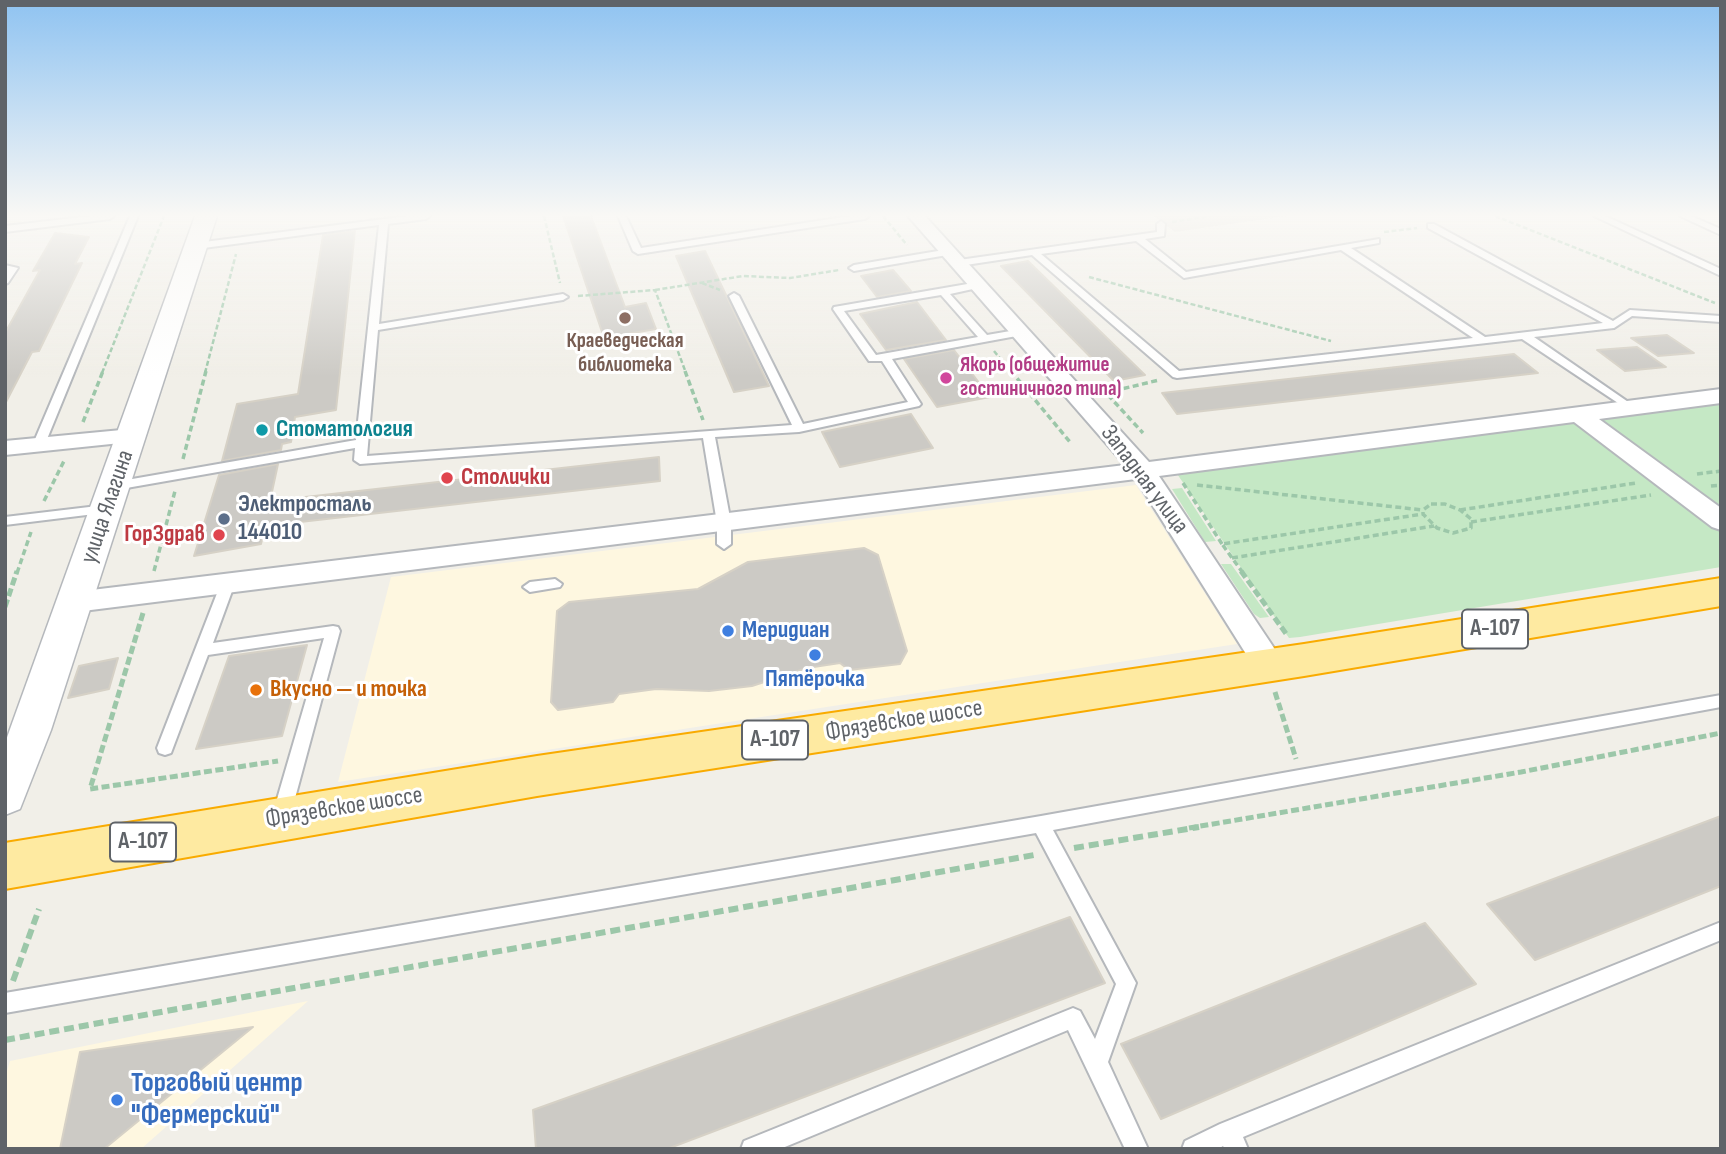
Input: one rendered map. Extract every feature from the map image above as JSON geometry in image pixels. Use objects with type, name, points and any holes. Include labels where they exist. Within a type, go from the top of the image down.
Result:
[{"type":"highway","name":"Фрязевское шоссе","points":[[5,866],[281,818],[1280,664],[1721,592]]},
{"type":"street","name":"улица Ялагина","points":[[5,796],[75,603],[188,270]]},
{"type":"street","name":"Западная улица","points":[[965,270],[1142,469],[1280,664]]},
{"type":"street","points":[[75,603],[228,583],[724,533],[1142,469],[1721,396]]},
{"type":"street","points":[[1579,415],[1721,521]]},
{"type":"street","points":[[5,448],[132,436]]},
{"type":"lane","points":[[39,444],[112,270]]},
{"type":"lane","points":[[379,270],[360,460],[799,428],[915,404],[885,358]]},
{"type":"lane","points":[[1053,270],[1177,375],[1614,325],[1630,313],[1721,319]]},
{"type":"lane","points":[[1178,270],[1184,275],[1213,270]]},
{"type":"lane","points":[[1377,270],[1484,341]]},
{"type":"lane","points":[[1513,270],[1614,325]]},
{"type":"lane","points":[[979,285],[838,309],[873,359],[1022,332]]},
{"type":"lane","points":[[943,292],[985,339]]},
{"type":"lane","points":[[734,296],[799,428]]},
{"type":"lane","points":[[373,328],[563,297]]},
{"type":"lane","points":[[1525,336],[1630,408]]},
{"type":"lane","points":[[708,434],[724,533]]},
{"type":"lane","points":[[5,521],[36,518],[179,475],[362,443]]},
{"type":"lane","points":[[165,748],[228,583]]},
{"type":"lane","points":[[530,587],[555,584]]},
{"type":"lane","points":[[203,650],[333,631],[281,818]]},
{"type":"lane","points":[[8,995],[1041,824],[1721,701]]},
{"type":"lane","points":[[1041,824],[1126,983],[1097,1063]]},
{"type":"lane","points":[[1193,1149],[1233,1140],[1721,931]]},
{"type":"lane","points":[[752,1149],[1073,1018],[1137,1149]]},
{"type":"path","points":[[5,607],[36,518],[74,441],[142,270]]},
{"type":"path","points":[[231,270],[149,593],[90,789],[296,758]]},
{"type":"path","points":[[557,270],[563,297],[655,290],[743,276],[790,278],[842,270]]},
{"type":"path","points":[[1058,270],[1376,352]]},
{"type":"path","points":[[1631,270],[1721,305]]},
{"type":"path","points":[[655,290],[708,434]]},
{"type":"path","points":[[985,339],[1070,442]]},
{"type":"path","points":[[1105,393],[1177,375]]},
{"type":"path","points":[[1472,522],[1672,485],[1721,471]]},
{"type":"path","points":[[1302,777],[1273,693],[1280,664],[1233,558],[1183,483],[1423,512],[1434,526]]},
{"type":"path","points":[[1222,544],[1423,512],[1438,503],[1460,510],[1672,485],[1721,485]]},
{"type":"path","points":[[1460,510],[1472,522]]},
{"type":"path","points":[[1233,558],[1434,526],[1461,533],[1471,528],[1472,522]]},
{"type":"path","points":[[5,1040],[1055,851],[1507,774],[1721,733]]},
{"type":"path","points":[[8,995],[39,909]]},
{"type":"shaded area","points":[[1136,485],[1237,644],[338,782],[391,577]]},
{"type":"shaded area","points":[[308,1001],[141,1149],[5,1149],[5,1078],[10,1061]]},
{"type":"green space","points":[[1721,402],[1721,567],[1300,637],[1289,638],[1171,465]]},
{"type":"green space","points":[[1182,488],[1216,541],[1205,542],[1172,489]]},
{"type":"green space","points":[[1221,564],[1231,564],[1269,617],[1260,618],[1254,614]]},
{"type":"building","points":[[34,270],[79,270],[39,351],[32,352],[5,404],[5,333],[40,270]]},
{"type":"building","points":[[318,270],[351,270],[336,410],[295,417],[291,442],[282,444],[281,450],[222,461],[237,404],[298,394]]},
{"type":"building","points":[[581,270],[611,270],[625,307],[646,303],[656,329],[604,338]]},
{"type":"building","points":[[682,270],[714,270],[769,386],[734,392]]},
{"type":"building","points":[[893,270],[911,291],[877,297],[861,276]]},
{"type":"building","points":[[1005,270],[1037,270],[1145,375],[1114,381]]},
{"type":"building","points":[[917,302],[946,340],[886,350],[860,314]]},
{"type":"building","points":[[1667,335],[1694,353],[1658,356],[1631,338]]},
{"type":"building","points":[[1637,347],[1666,367],[1625,371],[1597,350]]},
{"type":"building","name":"Якорь (общежитие гостиничного типа)","points":[[954,350],[990,397],[937,407],[904,359]]},
{"type":"building","points":[[1514,354],[1538,373],[1177,414],[1162,393]]},
{"type":"building","points":[[911,414],[933,448],[840,467],[822,432]]},
{"type":"building","points":[[659,457],[660,481],[265,526],[261,544],[194,556],[219,475],[278,464],[270,501]]},
{"type":"building","name":"Меридиан","points":[[864,548],[878,555],[907,651],[900,664],[849,670],[840,663],[807,668],[752,686],[709,691],[656,689],[619,694],[613,702],[558,710],[551,702],[557,611],[569,602],[698,589],[748,562]]},
{"type":"building","name":"Вкусно — и точка","points":[[307,645],[282,736],[196,749],[229,656]]},
{"type":"building","points":[[118,658],[109,689],[68,698],[79,666]]},
{"type":"building","points":[[1721,816],[1721,886],[1535,960],[1487,904]]},
{"type":"building","points":[[1070,917],[1105,983],[667,1149],[536,1149],[533,1110]]},
{"type":"building","points":[[1425,923],[1476,984],[1161,1119],[1121,1044]]},
{"type":"building","name":"Торговый центр \"Фермерский\"","points":[[253,1027],[104,1149],[60,1149],[80,1052]]},
{"type":"place","name":"Краеведческая библиотека","points":[[625,318]]},
{"type":"place","name":"Якорь (общежитие гостиничного типа)","points":[[946,378]]},
{"type":"place","name":"Стоматология","points":[[262,430]]},
{"type":"place","name":"Столички","points":[[447,478]]},
{"type":"place","name":"Электросталь 144010","points":[[224,519]]},
{"type":"place","name":"ГорЗдрав","points":[[219,535]]},
{"type":"place","name":"Меридиан","points":[[728,631]]},
{"type":"place","name":"Пятёрочка","points":[[815,655]]},
{"type":"place","name":"Вкусно — и точка","points":[[256,690]]},
{"type":"place","name":"Торговый центр \"Фермерский\"","points":[[117,1100]]}]
